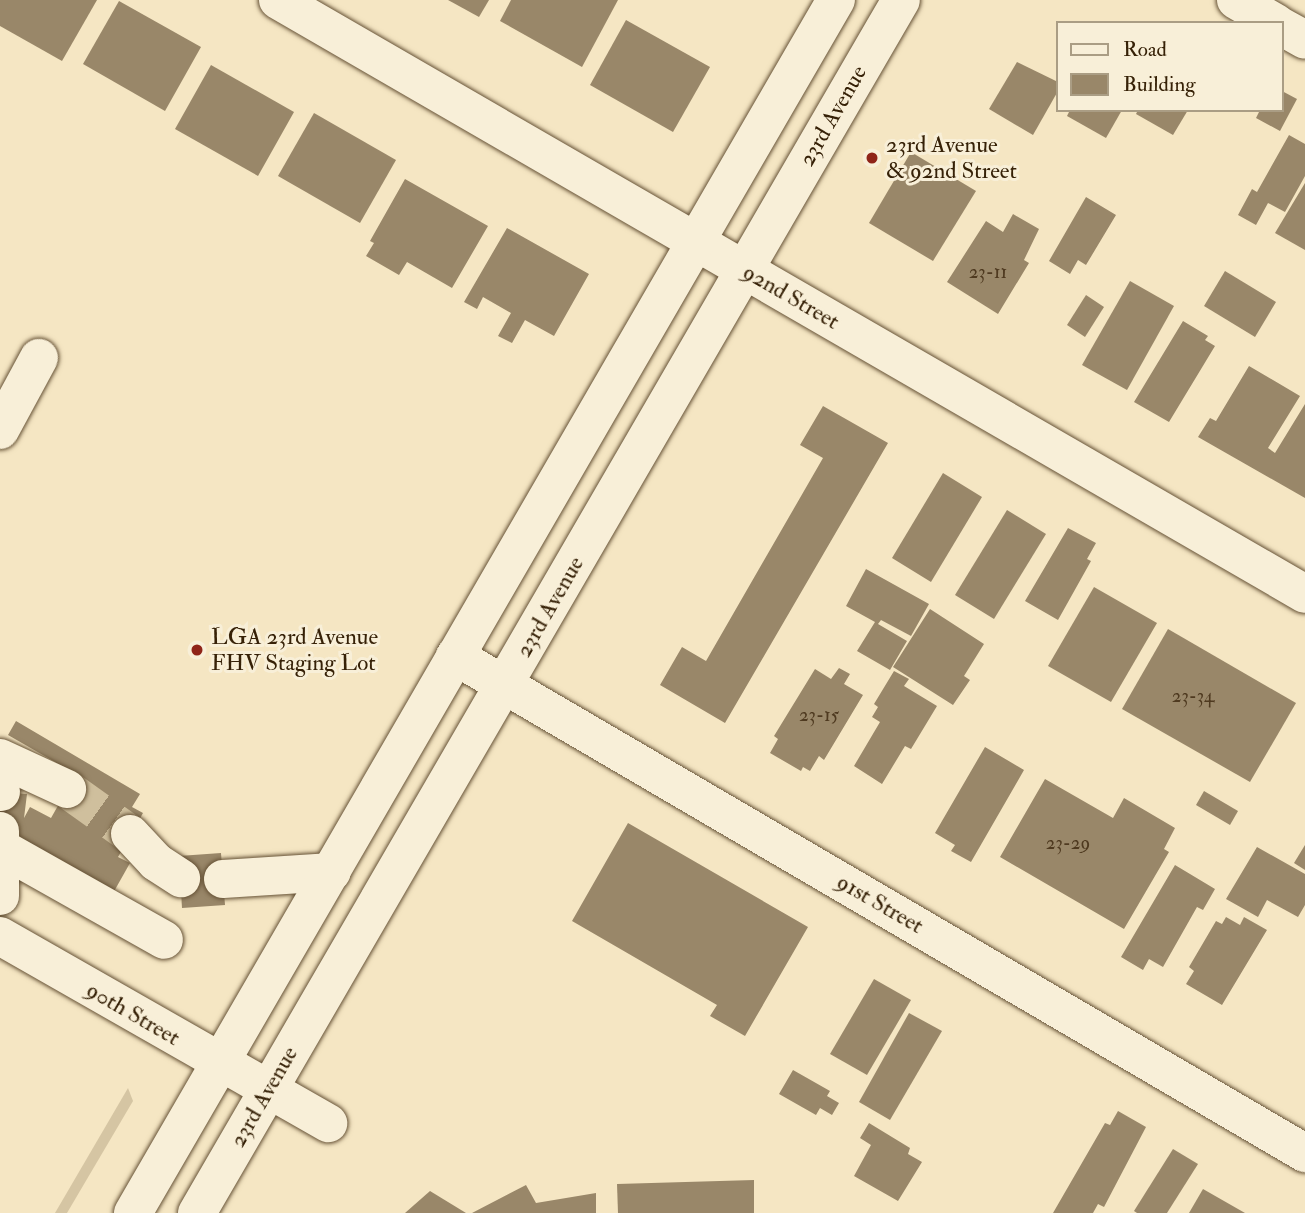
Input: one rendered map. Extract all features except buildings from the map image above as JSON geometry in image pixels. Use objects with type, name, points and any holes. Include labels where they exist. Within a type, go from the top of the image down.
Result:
[{"type":"street","name":"92nd Street","points":[[278,0],[1305,594]]},
{"type":"street","points":[[133,1213],[836,0]]},
{"type":"street","name":"23rd Avenue","points":[[197,1213],[901,0]]},
{"type":"street","points":[[1236,0],[1273,21]]},
{"type":"street","points":[[1284,28],[1305,40]]},
{"type":"street","points":[[0,430],[39,358]]},
{"type":"street","name":"91st Street","points":[[455,656],[1305,1153]]},
{"type":"street","points":[[0,779],[67,789]]},
{"type":"street","points":[[0,896],[1,831]]},
{"type":"street","points":[[130,834],[156,862],[181,878]]},
{"type":"street","points":[[1,848],[164,940]]},
{"type":"street","points":[[223,878],[332,872]]},
{"type":"street","name":"90th Street","points":[[0,936],[219,1064],[328,1123]]},
{"type":"shaded area","points":[[128,1088],[133,1101],[67,1213],[55,1213]]},
{"type":"tunnel","points":[[67,789],[130,834]]},
{"type":"place","name":"23rd Avenue & 92nd Street","points":[[872,158]]},
{"type":"place","name":"LGA 23rd Avenue FHV Staging Lot","points":[[197,650]]}]
